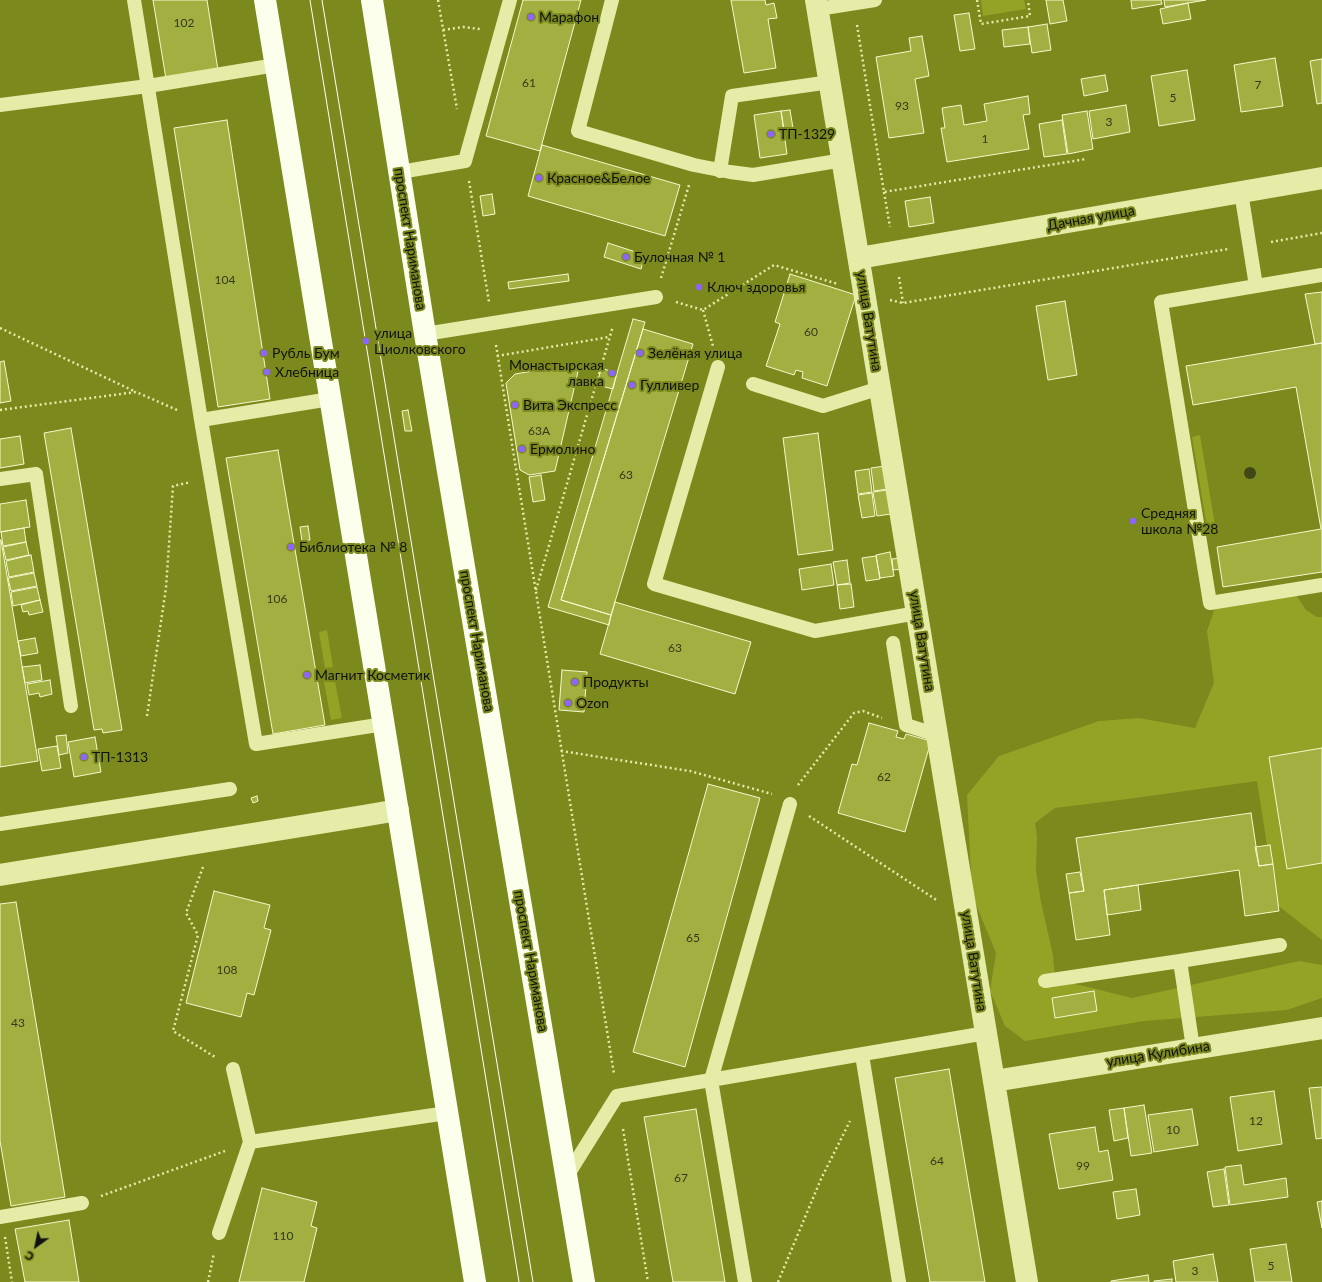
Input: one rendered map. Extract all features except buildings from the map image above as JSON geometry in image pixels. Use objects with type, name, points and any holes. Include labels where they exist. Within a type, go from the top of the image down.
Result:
[{"type":"main road","points":[[265,0],[475,1282]]},
{"type":"main road","name":"проспект Нариманова","points":[[372,0],[425,334],[584,1282]]},
{"type":"street","name":"улица Ватутина","points":[[817,5],[1027,1282]]},
{"type":"street","name":"Дачная улица","points":[[859,258],[1322,178]]},
{"type":"street","points":[[0,875],[398,810]]},
{"type":"street","name":"улица Кулибина","points":[[994,1081],[1322,1028]]},
{"type":"lane","points":[[134,0],[201,420],[256,744],[384,724]]},
{"type":"lane","points":[[400,172],[465,162],[510,0]]},
{"type":"lane","points":[[612,0],[578,131],[694,165],[720,171],[753,175],[843,160]]},
{"type":"lane","points":[[817,5],[853,4],[875,0]]},
{"type":"lane","points":[[0,105],[148,86],[276,65]]},
{"type":"lane","points":[[720,171],[732,96],[830,82]]},
{"type":"lane","points":[[1242,192],[1256,286]]},
{"type":"lane","points":[[1322,275],[1161,302],[1210,603],[1322,585]]},
{"type":"lane","points":[[425,334],[656,297]]},
{"type":"lane","points":[[718,367],[654,584],[815,631],[917,613]]},
{"type":"lane","points":[[753,384],[823,406],[880,388]]},
{"type":"lane","points":[[201,420],[330,399]]},
{"type":"lane","points":[[0,479],[36,474],[71,706]]},
{"type":"lane","points":[[893,643],[906,725],[937,735]]},
{"type":"lane","points":[[0,824],[230,788]]},
{"type":"lane","points":[[745,1282],[711,1080],[791,801]]},
{"type":"lane","points":[[1045,981],[1180,961],[1280,944]]},
{"type":"lane","points":[[1180,961],[1193,1048]]},
{"type":"lane","points":[[567,1176],[617,1096],[986,1033]]},
{"type":"lane","points":[[862,1055],[900,1282]]},
{"type":"lane","points":[[219,1233],[250,1142],[233,1069]]},
{"type":"lane","points":[[250,1142],[447,1113]]},
{"type":"lane","points":[[1,1217],[82,1203]]},
{"type":"path","points":[[438,0],[458,115]]},
{"type":"path","points":[[977,0],[981,24],[1030,16],[1028,0]]},
{"type":"path","points":[[853,4],[884,192],[1086,159]]},
{"type":"path","points":[[443,30],[472,27],[500,36]]},
{"type":"path","points":[[465,162],[648,1282]]},
{"type":"path","points":[[694,165],[656,297],[703,310],[774,265],[903,303],[1322,233]]},
{"type":"path","points":[[536,591],[620,302]]},
{"type":"path","points":[[703,310],[718,367]]},
{"type":"path","points":[[0,328],[136,392],[201,420]]},
{"type":"path","points":[[497,356],[609,337]]},
{"type":"path","points":[[0,410],[136,392]]},
{"type":"path","points":[[147,716],[166,588],[173,486],[211,478]]},
{"type":"path","points":[[791,801],[794,791],[854,714],[863,712],[906,725]]},
{"type":"path","points":[[561,751],[690,771],[791,801],[967,920]]},
{"type":"path","points":[[213,840],[186,913],[198,935],[174,1031],[233,1069]]},
{"type":"path","points":[[778,1282],[821,1179],[867,1087]]},
{"type":"path","points":[[82,1203],[250,1142]]},
{"type":"path","points":[[1,1217],[12,1282]]},
{"type":"path","points":[[208,1282],[219,1233]]},
{"type":"green space","points":[[981,0],[1024,0],[1026,9],[983,16]]},
{"type":"green space","points":[[1200,435],[1215,525],[1207,527],[1192,437]]},
{"type":"green space","points":[[1291,587],[1306,610],[1317,617],[1322,617],[1322,940],[1276,904],[1257,781],[1055,808],[1035,823],[1037,836],[1036,871],[1041,902],[1053,955],[1055,979],[1132,998],[1299,961],[1322,965],[1322,998],[1287,1010],[1144,1021],[1025,1041],[1005,1026],[990,991],[996,953],[972,895],[967,795],[999,756],[1099,721],[1139,718],[1195,728],[1214,683],[1207,631],[1215,608]]},
{"type":"green space","points":[[327,630],[333,667],[325,668],[319,632]]},
{"type":"green space","points":[[334,676],[342,718],[331,720],[323,677]]},
{"type":"tram line","points":[[310,0],[519,1282]]},
{"type":"tram line","points":[[322,0],[533,1282]]},
{"type":"place","name":"Марафон","points":[[531,17]]},
{"type":"place","name":"ТП-1329","points":[[771,134]]},
{"type":"place","name":"Красное&Белое","points":[[539,178]]},
{"type":"place","name":"Булочная № 1","points":[[626,257]]},
{"type":"place","name":"Ключ здоровья","points":[[699,287]]},
{"type":"place","name":"улица Циолковского","points":[[366,341]]},
{"type":"place","name":"Рубль Бум","points":[[264,353]]},
{"type":"place","name":"Зелёная улица","points":[[640,353]]},
{"type":"place","name":"Хлебница","points":[[267,372]]},
{"type":"place","name":"Монастырская лавка","points":[[612,373]]},
{"type":"place","name":"Гулливер","points":[[632,385]]},
{"type":"place","name":"Вита Экспресс","points":[[515,405]]},
{"type":"place","name":"Ермолино","points":[[522,449]]},
{"type":"place","name":"Средняя школа №28","points":[[1133,521]]},
{"type":"place","name":"Библиотека № 8","points":[[291,547]]},
{"type":"place","name":"Магнит Косметик","points":[[307,675]]},
{"type":"place","name":"Продукты","points":[[575,682]]},
{"type":"place","name":"Ozon","points":[[568,703]]},
{"type":"place","name":"ТП-1313","points":[[84,757]]}]
